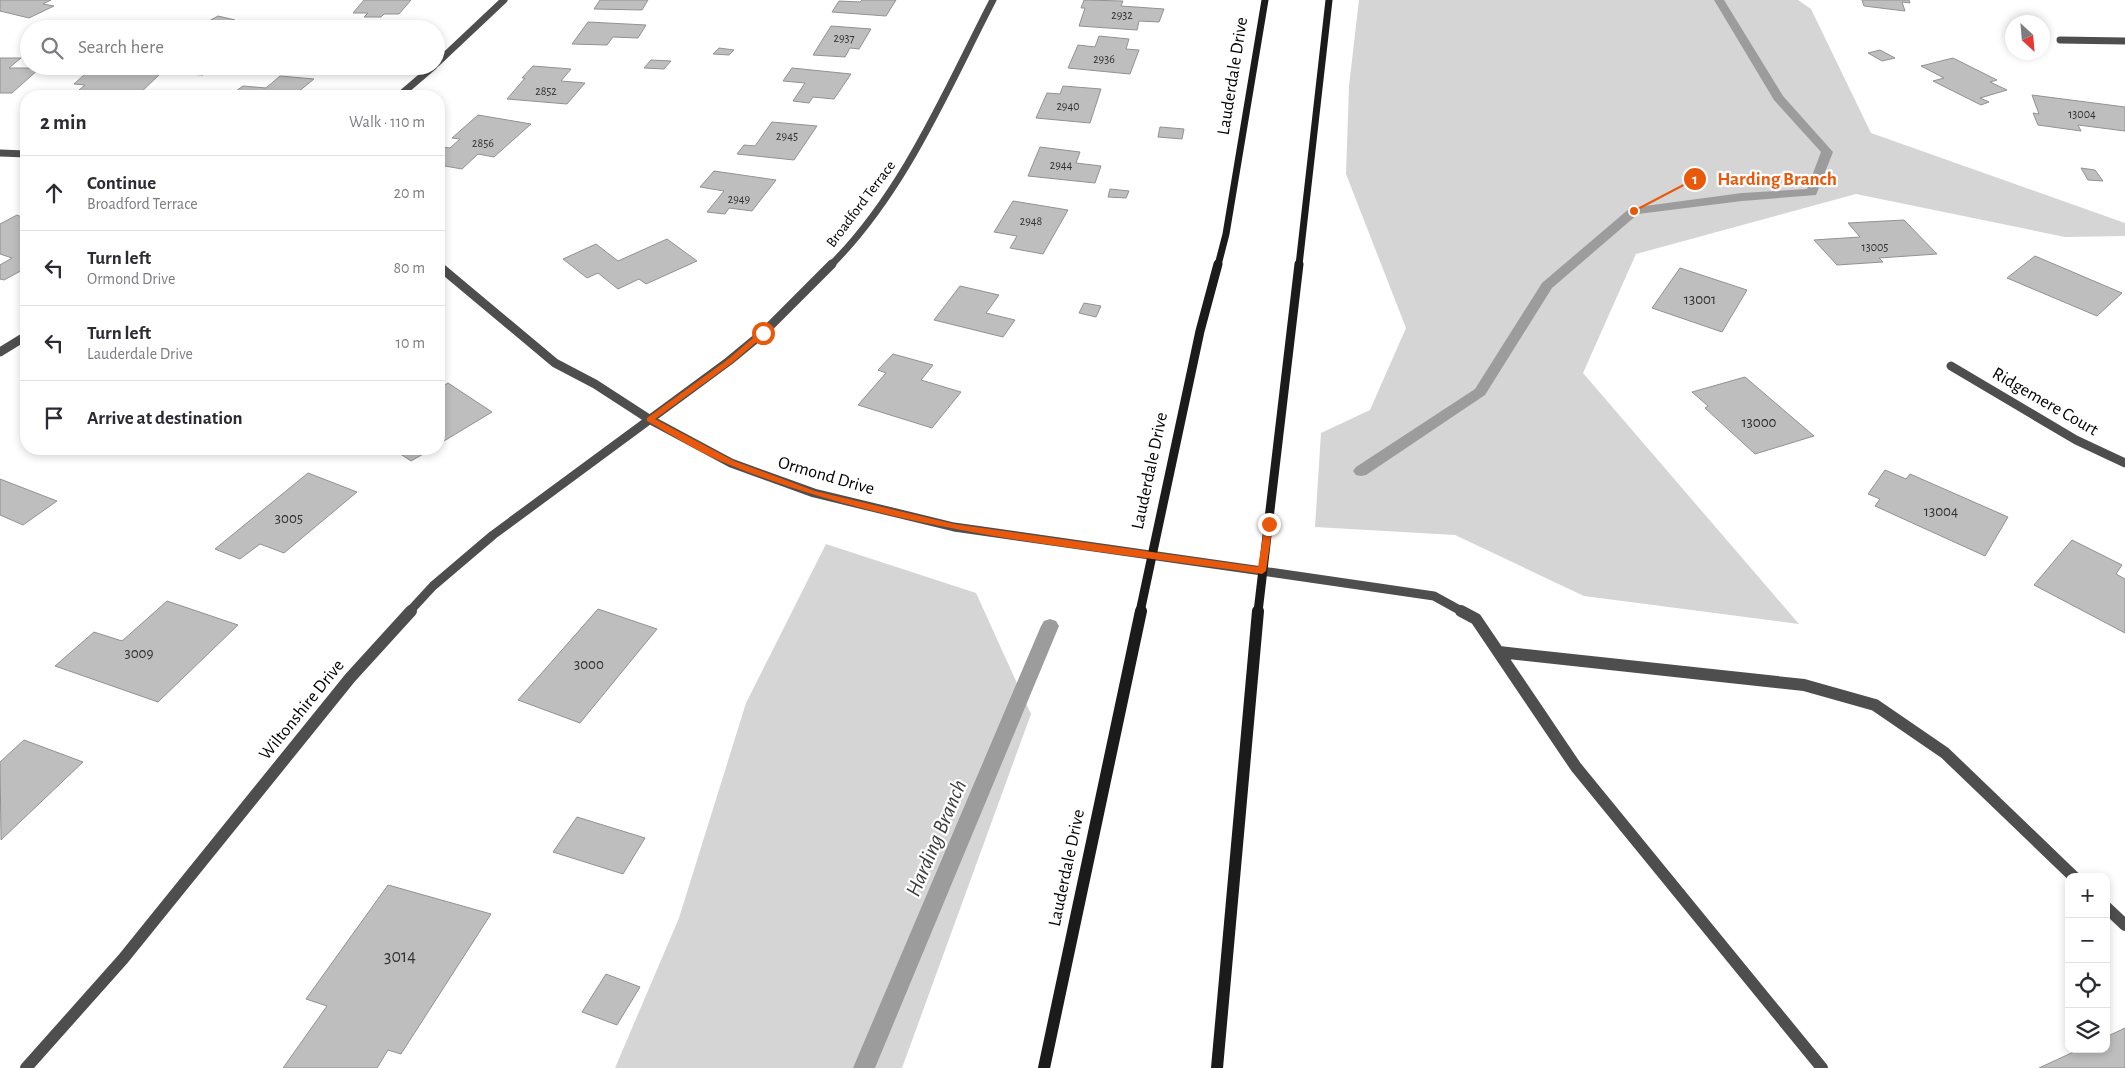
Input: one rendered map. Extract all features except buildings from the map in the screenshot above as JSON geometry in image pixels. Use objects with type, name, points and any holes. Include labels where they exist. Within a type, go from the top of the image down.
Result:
[{"type":"main road","name":"Lauderdale Drive","points":[[1044,1068],[1200,331],[1226,234],[1265,0]]},
{"type":"main road","points":[[1217,1068],[1262,571],[1329,0]]},
{"type":"street","points":[[445,56],[504,0]]},
{"type":"street","name":"Broadford Terrace","points":[[649,419],[729,361],[763,333],[852,244],[908,164],[993,0]]},
{"type":"street","points":[[2060,40],[2125,41]]},
{"type":"street","points":[[406,90],[423,75]]},
{"type":"street","points":[[0,153],[20,154]]},
{"type":"street","name":"Ormond Drive","points":[[445,271],[555,363],[595,384],[649,419],[731,463],[814,493],[954,527],[1434,596],[1476,619],[1576,767],[1822,1068]]},
{"type":"street","points":[[0,352],[20,340]]},
{"type":"street","name":"Ridgemere Court","points":[[1951,366],[2076,440],[2125,462]]},
{"type":"street","name":"Wiltonshire Drive","points":[[26,1068],[123,959],[350,678],[433,586],[493,535],[649,419]]},
{"type":"street","points":[[1499,652],[1804,685],[1876,705],[1945,753],[2070,873]]},
{"type":"street","points":[[2110,911],[2125,925]]},
{"type":"shaded area","points":[[1359,0],[1798,0],[1811,9],[1871,133],[2125,223],[2125,236],[2065,237],[1856,194],[1636,254],[1583,373],[1799,624],[1584,596],[1455,535],[1315,527],[1321,433],[1370,410],[1406,328],[1346,174],[1349,86]]},
{"type":"shaded area","points":[[826,544],[976,593],[1031,714],[902,1068],[615,1068],[679,918],[746,703]]},
{"type":"waterway","name":"Harding Branch","points":[[1361,471],[1480,392],[1547,286],[1634,211],[1742,197],[1812,192],[1827,152],[1778,98],[1719,0]]},
{"type":"waterway","name":"Harding Branch","points":[[864,1068],[1050,626]]},
{"type":"place","name":"Harding Branch","points":[[1634,211]]},
{"type":"route","points":[[763,333],[729,361],[649,419],[731,463],[814,493],[954,527],[1262,571],[1269,524]]}]
